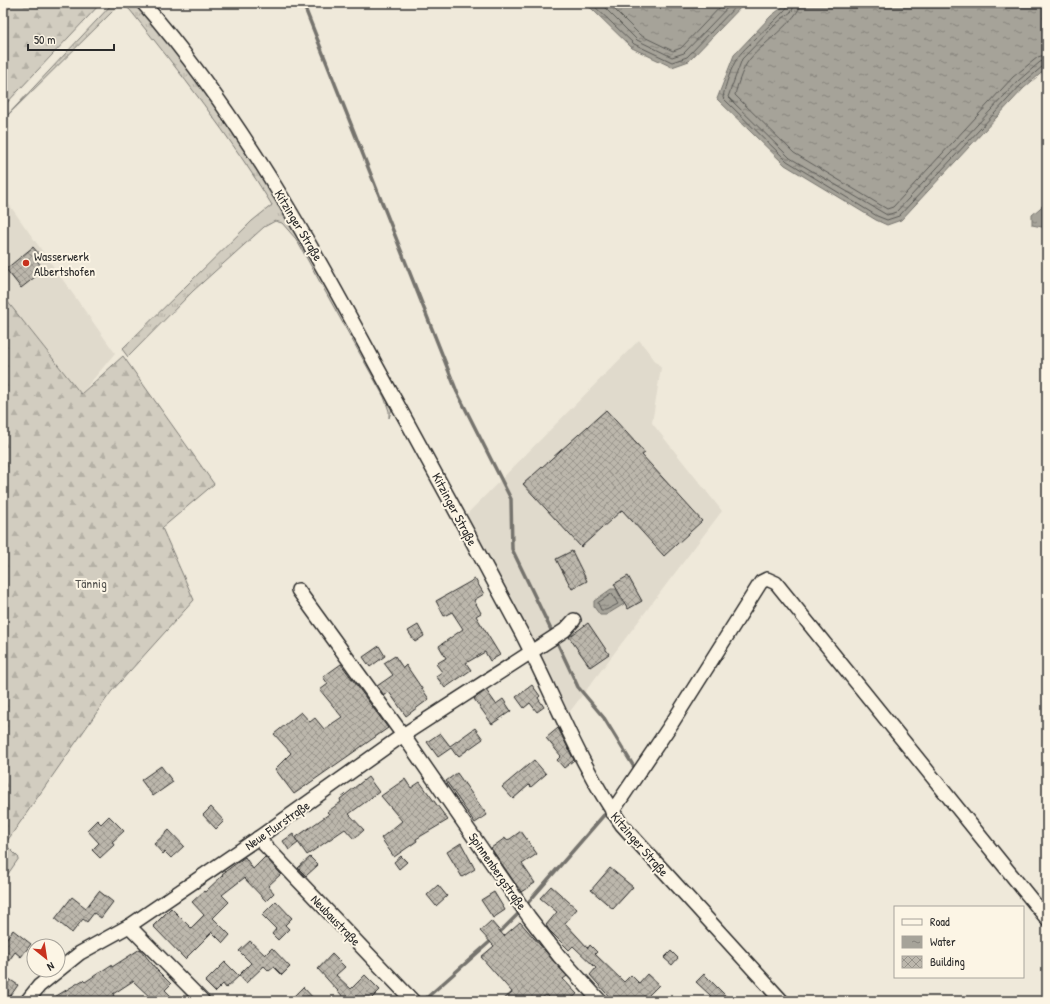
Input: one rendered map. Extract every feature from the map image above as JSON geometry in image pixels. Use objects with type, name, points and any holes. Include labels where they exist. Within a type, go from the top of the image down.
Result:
[{"type":"street","name":"Kitzinger Straße","points":[[143,3],[171,35],[221,102],[303,231],[531,652],[595,784],[612,812],[622,825],[782,1001]]},
{"type":"street","points":[[612,812],[664,736],[760,582],[767,579],[776,583],[1047,919]]},
{"type":"street","name":"Spinnenbergstraße","points":[[298,590],[403,735],[529,917],[559,956],[600,1001]]},
{"type":"street","name":"Neue Flurstraße","points":[[27,1001],[39,986],[80,953],[129,926],[258,838],[403,735],[570,625]]},
{"type":"street","name":"Neubaustraße","points":[[258,838],[411,1000]]},
{"type":"street","points":[[129,926],[203,1001]]},
{"type":"shaded area","points":[[3,196],[115,353],[81,394],[3,296]]},
{"type":"shaded area","points":[[639,340],[661,368],[652,423],[722,511],[565,718],[465,516]]},
{"type":"green space","points":[[3,3],[101,3],[3,107]]},
{"type":"green space","points":[[113,3],[135,3],[144,12],[217,107],[270,186],[390,401],[392,409],[389,418],[389,411],[384,397],[296,239],[282,223],[275,221],[264,227],[193,291],[128,357],[122,349],[252,221],[272,205],[239,154],[204,105],[149,33],[124,5],[118,6],[3,120]]},
{"type":"green space","name":"Tännig","points":[[3,296],[81,394],[123,356],[214,484],[162,528],[194,600],[111,692],[5,844],[19,858],[3,881]]},
{"type":"water","points":[[584,3],[745,3],[689,61],[672,67],[632,48]]},
{"type":"water","points":[[788,3],[1047,3],[1047,68],[1024,88],[901,220],[887,225],[876,220],[785,165],[717,99],[734,55],[771,16]]},
{"type":"water","points":[[1047,202],[1047,228],[1032,225],[1032,215]]},
{"type":"water","points":[[611,589],[616,589],[624,604],[606,615],[600,615],[594,607],[594,601]]},
{"type":"building","name":"Wasserwerk Albertshofen","points":[[33,247],[39,254],[35,258],[44,270],[21,288],[6,269]]},
{"type":"building","points":[[606,410],[645,453],[642,455],[702,521],[664,556],[622,510],[581,547],[523,484]]},
{"type":"building","points":[[572,551],[587,581],[572,589],[556,559]]},
{"type":"building","points":[[628,576],[642,601],[628,609],[614,584]]},
{"type":"building","points":[[475,579],[484,594],[474,600],[481,613],[476,616],[500,655],[490,661],[485,652],[466,663],[471,670],[445,688],[436,676],[442,672],[436,664],[446,658],[439,646],[463,629],[452,612],[444,616],[436,601]]},
{"type":"building","points":[[588,623],[609,654],[590,667],[569,637]]},
{"type":"building","points":[[418,625],[424,636],[415,642],[408,631]]},
{"type":"building","points":[[379,646],[385,656],[370,667],[363,657]]},
{"type":"building","points":[[395,656],[403,668],[406,665],[429,699],[406,716],[389,692],[384,695],[377,686],[393,675],[384,663]]},
{"type":"building","points":[[341,664],[388,728],[294,794],[275,769],[291,753],[274,734],[301,712],[310,722],[315,718],[324,729],[342,717],[320,690],[328,684],[323,677]]},
{"type":"building","points":[[532,685],[540,696],[538,698],[544,707],[537,712],[530,703],[524,708],[516,697]]},
{"type":"building","points":[[486,690],[496,704],[503,699],[511,711],[492,724],[474,699]]},
{"type":"building","points":[[475,728],[483,739],[459,756],[457,754],[456,755],[451,748],[438,757],[427,742],[440,733],[450,746]]},
{"type":"building","points":[[558,728],[574,760],[564,768],[557,760],[561,756],[546,738]]},
{"type":"building","points":[[534,760],[546,774],[531,787],[529,785],[513,799],[502,787]]},
{"type":"building","points":[[161,766],[173,782],[153,796],[141,780]]},
{"type":"building","points":[[457,773],[487,815],[475,823],[446,781]]},
{"type":"building","points":[[368,777],[379,792],[349,814],[364,830],[354,839],[345,829],[307,855],[295,838],[329,814],[327,812],[341,802],[340,799]]},
{"type":"building","points":[[405,779],[411,788],[420,782],[448,820],[416,839],[417,841],[394,857],[381,838],[402,821],[381,796]]},
{"type":"building","points":[[211,807],[224,821],[216,829],[203,815]]},
{"type":"building","points":[[109,816],[124,831],[112,842],[114,845],[100,858],[92,850],[99,843],[87,830],[97,820],[101,824]]},
{"type":"building","points":[[169,830],[184,846],[171,858],[165,852],[163,854],[154,844]]},
{"type":"building","points":[[521,831],[537,854],[522,864],[535,883],[521,892],[491,848],[505,838],[506,840],[510,839]]},
{"type":"building","points":[[293,834],[298,843],[289,850],[283,841]]},
{"type":"building","points":[[461,843],[475,869],[462,877],[447,852]]},
{"type":"building","points":[[401,856],[407,862],[399,869],[394,862]]},
{"type":"building","points":[[245,857],[253,869],[265,857],[281,874],[268,886],[274,893],[266,901],[244,878],[222,895],[229,902],[213,918],[230,935],[223,943],[212,932],[185,959],[153,926],[171,908],[191,928],[204,915],[192,902],[204,891],[205,892],[223,875],[222,874]]},
{"type":"building","points":[[310,857],[318,865],[306,876],[298,868]]},
{"type":"building","points":[[610,868],[633,887],[613,909],[591,890]]},
{"type":"building","points":[[438,885],[447,896],[436,906],[427,895]]},
{"type":"building","points":[[551,886],[577,909],[565,923],[588,948],[590,945],[597,952],[595,954],[624,982],[631,975],[639,983],[647,974],[659,985],[643,1001],[613,1001],[590,975],[596,968],[573,946],[569,950],[549,930],[546,925],[557,912],[540,898]]},
{"type":"building","points":[[99,891],[113,902],[101,918],[94,913],[87,922],[83,919],[72,933],[55,919],[72,897],[86,908]]},
{"type":"building","points":[[494,892],[505,910],[493,918],[481,900]]},
{"type":"building","points":[[276,901],[292,918],[285,925],[289,929],[278,940],[272,934],[276,929],[262,915]]},
{"type":"building","points":[[491,921],[504,936],[520,922],[567,976],[563,979],[577,994],[569,1001],[551,1001],[546,995],[538,1001],[502,1001],[512,992],[481,957],[494,946],[480,931]]},
{"type":"building","points":[[13,930],[26,940],[26,950],[21,957],[15,952],[3,969],[3,943]]},
{"type":"building","points":[[250,941],[265,955],[272,948],[290,967],[282,975],[274,967],[269,971],[264,966],[246,983],[239,975],[251,963],[239,951]]},
{"type":"building","points":[[140,949],[171,984],[165,990],[176,1001],[154,1001],[133,981],[113,994],[114,996],[106,1001],[48,1001],[83,980],[85,982],[111,965],[112,967]]},
{"type":"building","points":[[671,951],[678,958],[672,965],[664,958]]},
{"type":"building","points":[[332,954],[345,967],[336,975],[351,989],[365,975],[380,990],[369,1001],[347,1001],[318,969]]},
{"type":"building","points":[[225,962],[239,976],[226,988],[223,984],[215,992],[205,982]]},
{"type":"building","points":[[704,974],[731,1001],[706,1001],[711,996],[696,982]]},
{"type":"building","points":[[3,975],[18,985],[7,1001],[3,1001]]},
{"type":"building","points":[[303,987],[316,1001],[289,1001]]},
{"type":"waterway","points":[[303,3],[457,392],[511,499],[512,549],[553,634]]},
{"type":"waterway","points":[[556,640],[578,687],[604,718],[634,767]]},
{"type":"waterway","points":[[525,906],[604,815]]},
{"type":"waterway","points":[[497,935],[521,911]]},
{"type":"waterway","points":[[423,1001],[493,939]]},
{"type":"place","name":"Wasserwerk Albertshofen","points":[[26,263]]}]
